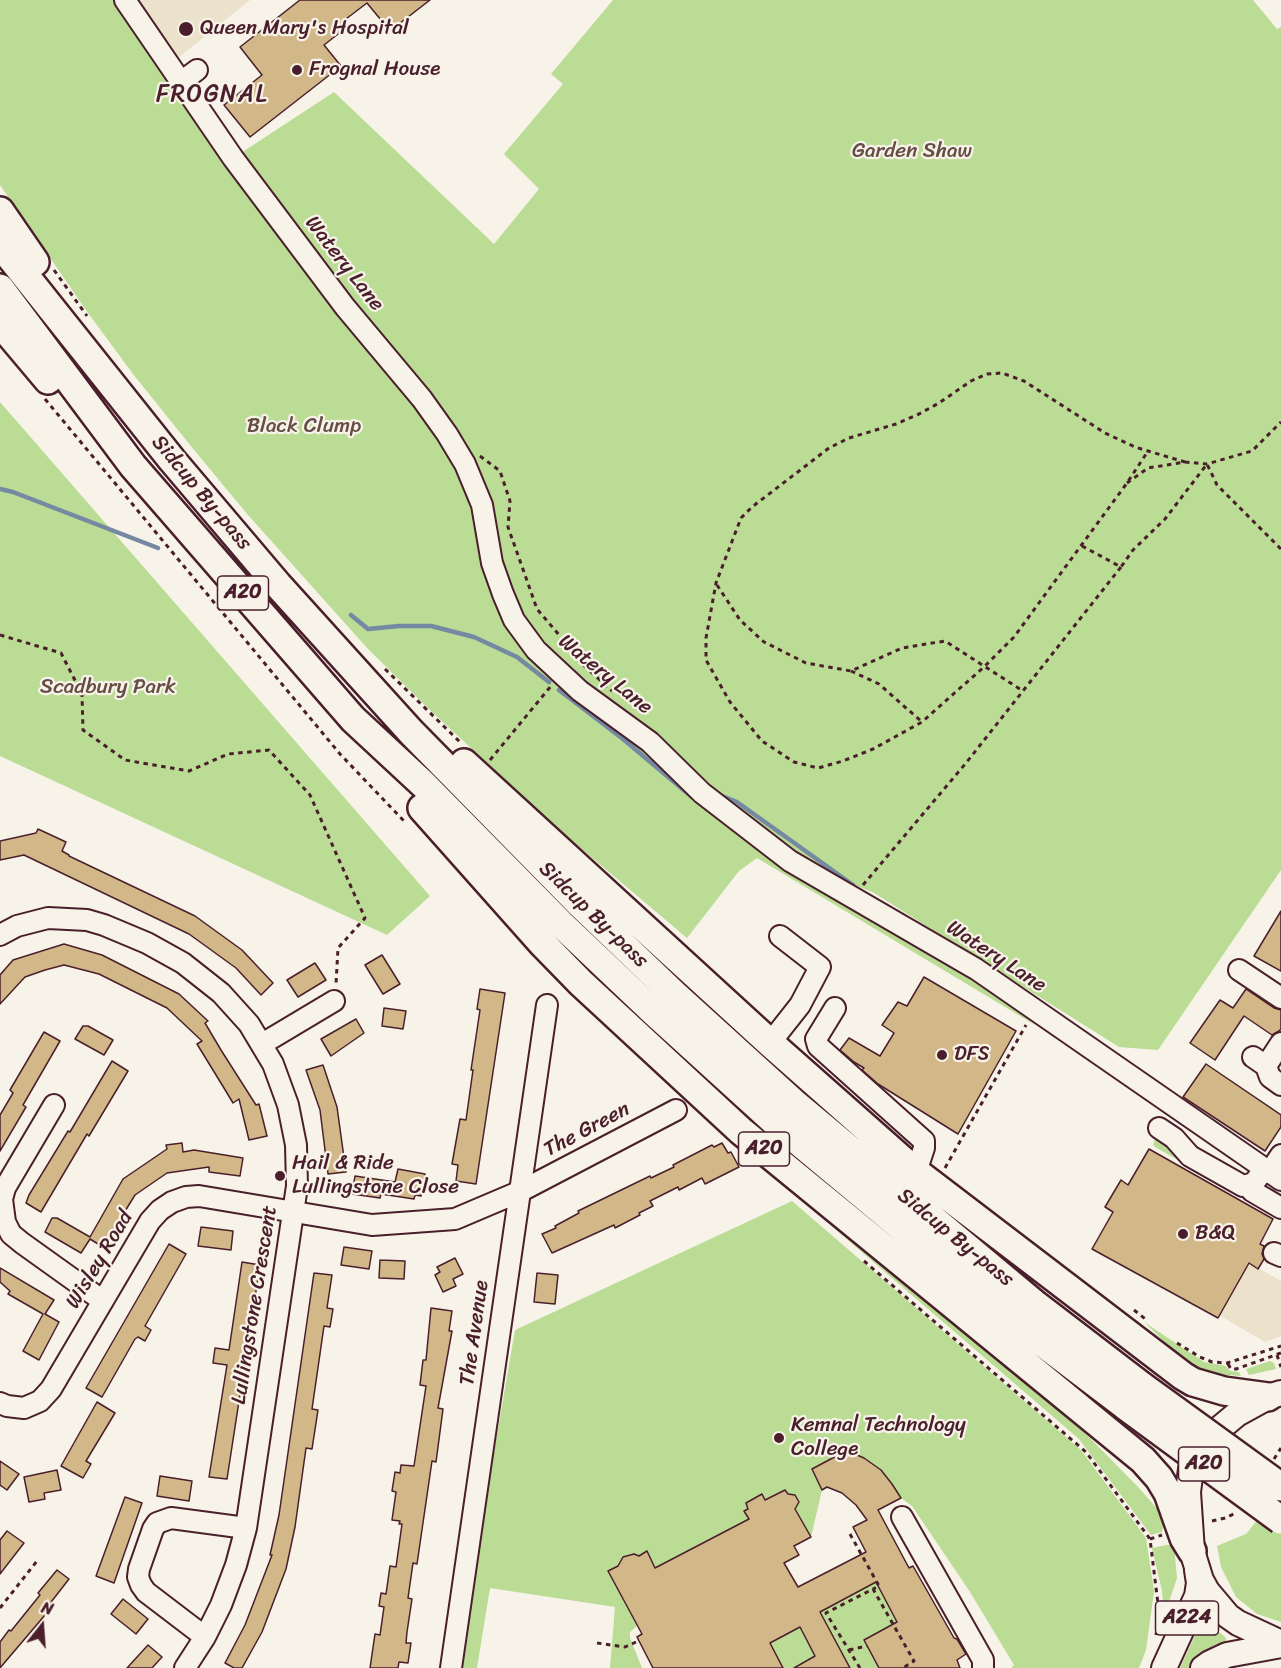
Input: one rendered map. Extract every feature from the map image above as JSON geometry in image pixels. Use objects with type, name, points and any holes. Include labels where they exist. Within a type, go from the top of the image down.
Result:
[{"type":"highway","name":"A20","points":[[0,211],[129,390],[172,460]]},
{"type":"highway","name":"Sidcup By-pass","points":[[0,244],[172,460],[278,585],[411,732],[580,904],[674,994],[793,1102],[1036,1305],[1135,1397],[1281,1520]]},
{"type":"highway","name":"Sidcup By-pass","points":[[0,288],[133,466],[354,719],[423,784],[561,924],[656,1014],[775,1122],[1019,1325],[1281,1487]]},
{"type":"highway","name":"A20","points":[[0,323],[53,386],[133,466]]},
{"type":"highway","name":"A20","points":[[348,662],[484,780],[770,1043],[926,1166],[1183,1376],[1193,1382],[1224,1391],[1275,1395]]},
{"type":"highway","name":"A20","points":[[354,719],[431,818],[542,943],[581,983],[741,1131],[1143,1460],[1160,1478],[1168,1493],[1184,1538],[1194,1558]]},
{"type":"main road","points":[[1275,1395],[1237,1414],[1204,1443],[1191,1469],[1188,1492],[1194,1558],[1207,1591],[1228,1616],[1250,1630],[1281,1644]]},
{"type":"main road","name":"A224","points":[[1164,1668],[1197,1596],[1199,1583],[1194,1558]]},
{"type":"main road","name":"A224","points":[[1203,1668],[1227,1655],[1281,1644]]},
{"type":"street","name":"Watery Lane","points":[[125,0],[233,158],[345,307],[422,399],[447,434],[465,464],[482,505],[492,563],[503,594],[514,620],[536,650],[580,691],[650,742],[702,793],[790,861],[976,969],[1271,1174]]},
{"type":"street","points":[[181,82],[197,70]]},
{"type":"street","name":"Lullingstone Crescent","points":[[0,935],[17,926],[48,918],[79,919],[104,925],[166,953],[201,976],[237,1009],[262,1044],[280,1082],[293,1126],[297,1163],[294,1212],[246,1528],[227,1590],[205,1637],[185,1668]]},
{"type":"street","points":[[770,1043],[800,1005],[820,967],[780,936]]},
{"type":"street","points":[[1239,970],[1281,998]]},
{"type":"street","points":[[262,1044],[334,1001]]},
{"type":"street","name":"The Avenue","points":[[451,1668],[547,1005]]},
{"type":"street","points":[[816,1039],[835,1008]]},
{"type":"street","points":[[790,1020],[816,1039],[818,1046],[924,1141],[926,1166]]},
{"type":"street","points":[[1281,1043],[1260,1061],[1270,1077],[1281,1085]]},
{"type":"street","points":[[54,1105],[5,1188],[2,1199],[5,1222],[11,1234],[22,1244],[103,1301]]},
{"type":"street","name":"The Green","points":[[520,1191],[676,1110]]},
{"type":"street","points":[[1159,1128],[1174,1138],[1190,1156],[1243,1186],[1271,1174],[1281,1155]]},
{"type":"street","name":"Wisley Road","points":[[0,1403],[24,1408],[40,1401],[51,1389],[150,1221],[172,1202],[186,1197],[200,1196],[372,1225],[455,1219],[520,1191]]},
{"type":"street","points":[[1252,1191],[1281,1208]]},
{"type":"street","points":[[902,1517],[983,1660],[983,1668]]},
{"type":"street","points":[[205,1637],[146,1592],[141,1585],[138,1577],[139,1569],[153,1529],[157,1523],[171,1518],[246,1528]]},
{"type":"path","points":[[48,262],[92,323]]},
{"type":"path","points":[[1148,451],[1014,637],[922,722],[873,749],[818,768],[794,762],[762,741],[730,702],[706,660],[706,638],[716,583],[741,518],[768,493],[829,448],[849,438],[896,424],[919,414],[971,381],[987,374],[1002,373],[1024,381],[1105,433],[1135,447],[1185,462],[1207,464],[1252,451],[1281,422]]},
{"type":"path","points":[[474,451],[500,471],[510,501],[508,527],[537,609],[580,663],[613,692]]},
{"type":"path","points":[[1127,483],[1148,468],[1185,462]]},
{"type":"path","points":[[1207,464],[1217,485],[1281,549]]},
{"type":"path","points":[[858,891],[966,763],[1133,550],[1165,519],[1207,464]]},
{"type":"path","points":[[1081,546],[1120,567]]},
{"type":"path","points":[[716,583],[740,620],[764,642],[806,663],[851,671],[879,684],[922,722]]},
{"type":"path","points":[[0,636],[62,653],[82,694],[83,730],[125,760],[189,771],[228,754],[269,750],[310,795],[365,918],[338,948],[334,1001]]},
{"type":"path","points":[[851,671],[903,648],[945,641],[1023,691]]},
{"type":"path","points":[[382,667],[461,744]]},
{"type":"path","points":[[485,765],[561,674]]},
{"type":"path","points":[[926,1166],[1034,1009]]},
{"type":"path","points":[[1128,1305],[1153,1325]]},
{"type":"path","points":[[1169,1337],[1212,1362],[1227,1363],[1281,1347]]},
{"type":"path","points":[[1227,1363],[1232,1369],[1236,1369],[1279,1354],[1281,1367]]},
{"type":"path","points":[[850,1534],[879,1586],[826,1613],[860,1668]]},
{"type":"path","points":[[1158,1627],[1157,1591],[1150,1539],[1166,1534]]},
{"type":"path","points":[[0,1608],[37,1561]]},
{"type":"path","points":[[873,1589],[914,1661],[903,1668]]},
{"type":"path","points":[[597,1643],[625,1647],[636,1642]]},
{"type":"path","points":[[849,1650],[867,1646]]},
{"type":"shaded area","name":"Queen Mary's Hospital","points":[[139,0],[250,0],[178,58]]},
{"type":"shaded area","name":"B&Q","points":[[1249,1263],[1281,1281],[1281,1336],[1265,1342],[1219,1315]]},
{"type":"green space","name":"Black Clump","points":[[0,0],[130,0],[440,438],[474,506],[496,598],[651,755],[975,977],[1035,1025],[757,858],[739,871],[687,938],[564,834],[432,712],[368,649],[248,515],[133,374],[0,185]]},
{"type":"green space","name":"Garden Shaw","points":[[613,0],[1253,0],[1277,29],[1281,27],[1281,870],[1158,1050],[1119,1047],[874,893],[801,862],[605,698],[519,618],[507,591],[487,503],[350,303],[241,153],[334,92],[494,244],[539,189],[504,154],[563,84],[551,74]]},
{"type":"green space","name":"Scadbury Park","points":[[0,402],[430,896],[387,935],[0,756]]},
{"type":"green space","points":[[1157,1133],[1199,1172],[1155,1147],[1153,1145]]},
{"type":"green space","name":"Kemnal Technology College","points":[[792,1201],[1081,1450],[1146,1538],[1154,1591],[1146,1650],[1139,1668],[1011,1668],[1014,1665],[970,1592],[912,1506],[901,1498],[881,1470],[843,1449],[841,1457],[839,1455],[812,1469],[822,1490],[811,1537],[795,1509],[799,1502],[795,1495],[788,1494],[785,1490],[765,1500],[762,1495],[746,1503],[748,1509],[745,1511],[765,1549],[676,1608],[647,1551],[639,1556],[634,1554],[623,1557],[618,1566],[609,1571],[637,1626],[630,1632],[630,1638],[642,1668],[610,1668],[615,1607],[490,1588],[477,1668],[457,1668],[515,1330]]},
{"type":"green space","points":[[813,1210],[822,1214],[852,1238],[1085,1433],[1160,1512],[1164,1521],[1162,1532],[1151,1535],[1079,1439]]},
{"type":"green space","points":[[1144,1322],[1204,1362],[1226,1366],[1230,1371],[1239,1372],[1241,1376],[1229,1375],[1226,1378],[1190,1364]]},
{"type":"green space","points":[[1270,1361],[1274,1363],[1276,1369],[1249,1375],[1246,1369]]},
{"type":"green space","points":[[1281,1491],[1281,1622],[1257,1614],[1236,1597],[1221,1567],[1217,1546],[1246,1534]]},
{"type":"green space","points":[[1174,1545],[1177,1578],[1164,1617],[1162,1591],[1152,1548]]},
{"type":"green space","points":[[876,1582],[922,1668],[850,1668],[820,1612]]},
{"type":"green space","points":[[1203,1618],[1226,1638],[1226,1643],[1192,1668],[1180,1668]]},
{"type":"green space","points":[[800,1627],[819,1664],[808,1661],[794,1668],[783,1668],[770,1643]]},
{"type":"building","name":"Frognal House","points":[[300,0],[430,0],[390,31],[367,3],[342,22],[347,27],[324,45],[341,66],[250,137],[224,105],[262,75],[240,47]]},
{"type":"building","points":[[38,829],[66,842],[62,851],[69,856],[195,916],[242,950],[273,983],[261,995],[236,968],[189,934],[24,855],[0,860],[0,841],[36,833]]},
{"type":"building","points":[[1281,911],[1281,971],[1254,956]]},
{"type":"building","points":[[64,944],[102,955],[179,994],[208,1021],[205,1023],[221,1050],[256,1105],[259,1104],[267,1136],[249,1140],[239,1099],[233,1103],[197,1044],[202,1041],[167,1008],[99,974],[64,965],[45,970],[25,977],[0,1004],[0,975],[13,960]]},
{"type":"building","points":[[382,955],[400,984],[383,994],[365,965]]},
{"type":"building","points":[[315,963],[326,980],[298,997],[287,980]]},
{"type":"building","name":"DFS","points":[[924,977],[1016,1031],[958,1134],[878,1084],[862,1070],[864,1068],[840,1050],[849,1038],[880,1056],[894,1033],[882,1025],[898,1002],[907,1006]]},
{"type":"building","points":[[480,989],[505,993],[476,1184],[456,1181],[458,1165],[452,1164],[460,1119],[466,1120],[480,1010],[477,1009]]},
{"type":"building","points":[[1246,989],[1274,1008],[1281,1010],[1281,1029],[1279,1031],[1272,1035],[1244,1016],[1215,1060],[1190,1043],[1220,1000],[1233,1008]]},
{"type":"building","points":[[384,1008],[406,1011],[403,1029],[382,1026]]},
{"type":"building","points":[[356,1019],[364,1033],[331,1056],[321,1039]]},
{"type":"building","points":[[83,1026],[88,1026],[113,1040],[104,1055],[75,1039]]},
{"type":"building","points":[[44,1032],[60,1041],[23,1105],[26,1107],[0,1151],[0,1115],[13,1093],[10,1090]]},
{"type":"building","points":[[112,1061],[128,1071],[89,1136],[87,1134],[41,1212],[26,1203],[29,1195]]},
{"type":"building","points":[[1206,1064],[1281,1115],[1281,1127],[1265,1151],[1183,1097]]},
{"type":"building","points":[[323,1065],[337,1107],[346,1172],[328,1174],[320,1110],[306,1070]]},
{"type":"building","points":[[182,1143],[183,1152],[194,1150],[243,1158],[240,1176],[209,1172],[209,1167],[167,1173],[135,1195],[103,1247],[90,1239],[81,1253],[45,1232],[52,1218],[57,1218],[90,1237],[123,1179],[167,1149],[166,1145]]},
{"type":"building","points":[[722,1143],[728,1153],[731,1152],[739,1167],[705,1184],[702,1178],[679,1190],[678,1187],[650,1201],[653,1206],[639,1213],[640,1215],[615,1228],[614,1225],[552,1253],[542,1234],[556,1228],[555,1226],[579,1213],[578,1211],[650,1176],[651,1178],[674,1167],[673,1165],[712,1145],[714,1147]]},
{"type":"building","name":"B&Q","points":[[1149,1149],[1273,1219],[1260,1244],[1264,1246],[1262,1254],[1264,1259],[1258,1269],[1249,1263],[1218,1318],[1092,1249],[1113,1212],[1105,1207],[1121,1180],[1128,1185]]},
{"type":"building","points":[[398,1169],[425,1174],[421,1196],[415,1195],[414,1199],[381,1194],[380,1198],[352,1194],[355,1176],[395,1182]]},
{"type":"building","points":[[201,1227],[233,1231],[231,1250],[198,1246]]},
{"type":"building","points":[[169,1244],[186,1254],[145,1326],[151,1330],[145,1341],[138,1337],[135,1339],[102,1397],[86,1388]]},
{"type":"building","points":[[344,1247],[372,1251],[369,1269],[341,1265]]},
{"type":"building","points":[[455,1258],[463,1274],[453,1279],[456,1286],[443,1292],[435,1275],[440,1272],[437,1267]]},
{"type":"building","points":[[380,1260],[405,1261],[404,1279],[379,1278]]},
{"type":"building","points":[[242,1262],[260,1265],[227,1479],[209,1477],[227,1365],[213,1363],[215,1348],[229,1350]]},
{"type":"building","points":[[0,1268],[54,1300],[45,1314],[59,1322],[39,1360],[23,1351],[43,1314],[8,1294],[10,1291],[0,1282]]},
{"type":"building","points":[[314,1273],[332,1275],[327,1308],[333,1309],[330,1327],[324,1326],[312,1409],[318,1410],[312,1449],[306,1448],[295,1527],[286,1569],[262,1632],[242,1668],[234,1668],[225,1663],[245,1625],[272,1555],[270,1555],[279,1515]]},
{"type":"building","points":[[537,1273],[558,1275],[555,1304],[534,1302]]},
{"type":"building","points":[[431,1308],[452,1311],[449,1331],[452,1331],[438,1408],[443,1409],[436,1462],[432,1461],[417,1564],[413,1563],[408,1598],[412,1599],[406,1643],[411,1643],[408,1663],[399,1662],[398,1668],[370,1668],[375,1634],[380,1635],[384,1607],[379,1606],[381,1593],[386,1594],[390,1566],[396,1567],[402,1524],[399,1524],[400,1521],[392,1520],[396,1492],[392,1491],[395,1472],[400,1473],[401,1465],[414,1466],[426,1386],[420,1385],[423,1360],[426,1360]]},
{"type":"building","points":[[97,1402],[115,1413],[86,1461],[91,1464],[83,1478],[61,1466]]},
{"type":"building","points":[[843,1449],[864,1458],[881,1470],[901,1498],[878,1510],[909,1568],[913,1566],[954,1638],[966,1654],[957,1660],[960,1668],[879,1668],[864,1640],[897,1622],[876,1582],[820,1612],[850,1668],[794,1668],[815,1656],[800,1627],[770,1643],[783,1668],[653,1668],[637,1637],[642,1634],[608,1571],[618,1566],[623,1557],[634,1554],[639,1556],[647,1551],[655,1568],[749,1519],[744,1511],[748,1509],[746,1503],[762,1494],[765,1500],[785,1490],[788,1494],[795,1495],[799,1502],[795,1509],[811,1537],[794,1546],[799,1555],[784,1563],[798,1587],[866,1552],[853,1527],[867,1520],[856,1505],[842,1493],[827,1487],[822,1490],[812,1469],[842,1453]]},
{"type":"building","points":[[0,1461],[19,1474],[7,1490],[0,1485]]},
{"type":"building","points":[[57,1470],[61,1490],[44,1493],[45,1499],[29,1502],[24,1477]]},
{"type":"building","points":[[160,1476],[192,1481],[189,1501],[157,1496]]},
{"type":"building","points":[[125,1497],[142,1503],[114,1583],[96,1576]]},
{"type":"building","points":[[7,1531],[24,1543],[0,1574],[0,1540]]},
{"type":"building","points":[[57,1570],[69,1579],[48,1606],[51,1608],[0,1668],[0,1642],[40,1595],[38,1593]]},
{"type":"building","points":[[123,1599],[148,1619],[136,1634],[111,1614]]},
{"type":"building","points":[[148,1645],[162,1657],[152,1668],[127,1668]]},
{"type":"waterway","points":[[0,489],[158,548]]},
{"type":"waterway","points":[[351,615],[368,629],[431,626],[474,637],[517,657],[549,682]]},
{"type":"waterway","points":[[559,690],[623,739],[692,797]]},
{"type":"waterway","points":[[717,794],[737,802],[853,885]]},
{"type":"place","name":"Queen Mary's Hospital","points":[[186,29]]},
{"type":"place","name":"Frognal House","points":[[297,70]]},
{"type":"place","name":"DFS","points":[[942,1055]]},
{"type":"place","name":"Hail & Ride Lullingstone Close","points":[[280,1176]]},
{"type":"place","name":"B&Q","points":[[1183,1234]]},
{"type":"place","name":"Kemnal Technology College","points":[[779,1438]]},
{"type":"district","name":"FROGNAL","points":[[212,95]]}]
